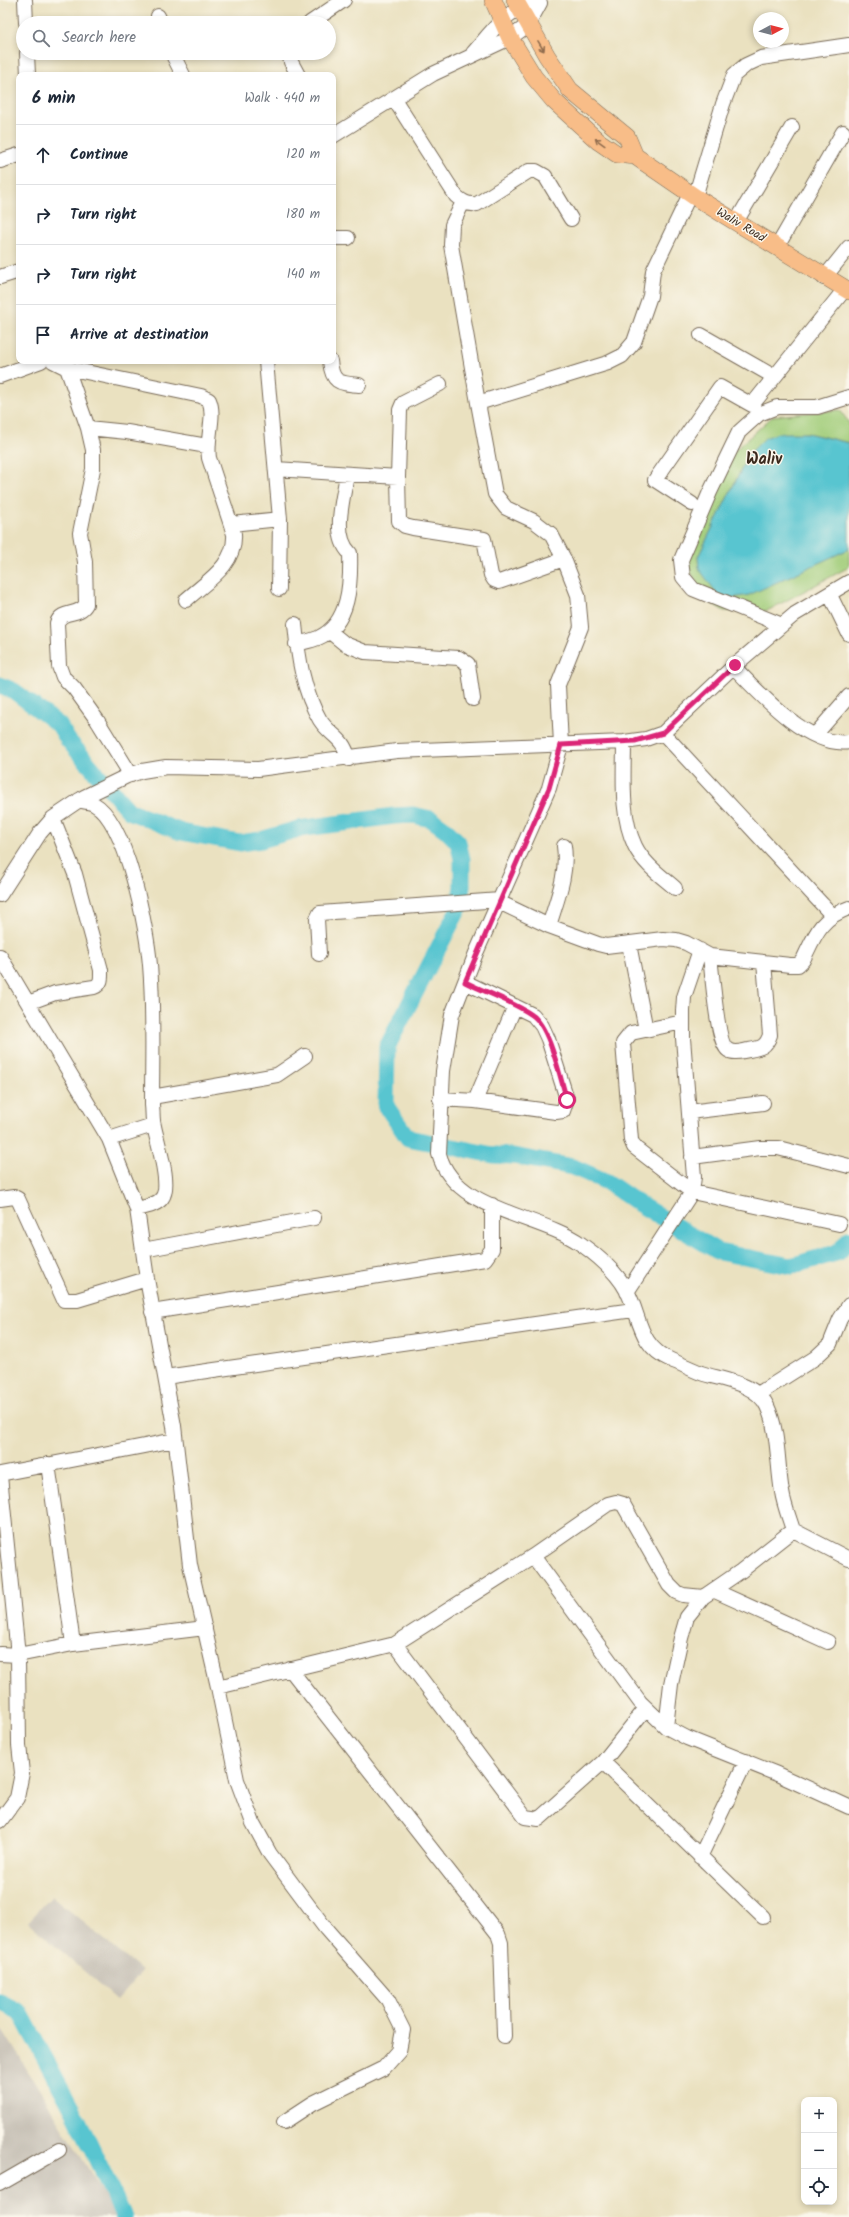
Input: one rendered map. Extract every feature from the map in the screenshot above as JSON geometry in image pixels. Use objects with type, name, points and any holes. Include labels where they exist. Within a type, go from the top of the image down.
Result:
[{"type":"main road","name":"Waliv Road","points":[[492,0],[503,20],[510,38],[534,77],[554,101],[598,142],[617,154],[635,156],[693,196],[777,247],[824,278],[847,290]]},
{"type":"main road","points":[[517,4],[528,25],[570,90],[627,138],[635,156]]},
{"type":"street","points":[[25,0],[26,16]]},
{"type":"street","points":[[320,16],[344,0]]},
{"type":"street","points":[[469,57],[517,4],[542,1]]},
{"type":"street","points":[[336,133],[433,74],[510,38],[528,25],[542,1]]},
{"type":"street","points":[[478,403],[608,363],[622,356],[634,342],[650,296],[653,271],[666,242],[693,196],[722,104],[734,75],[746,65],[761,58],[849,44]]},
{"type":"street","points":[[27,60],[28,72]]},
{"type":"street","points":[[176,60],[182,72]]},
{"type":"street","points":[[291,60],[296,72]]},
{"type":"street","points":[[394,99],[456,196],[463,202],[470,205],[477,204],[529,171],[536,170],[545,176],[570,219]]},
{"type":"street","points":[[736,222],[792,127]]},
{"type":"street","points":[[777,247],[843,132]]},
{"type":"street","points":[[0,161],[16,156]]},
{"type":"street","points":[[463,202],[452,225],[451,245],[495,494],[506,508],[543,527],[551,534],[564,559],[578,595],[581,627],[558,685],[561,745],[549,788],[452,1015],[440,1099],[439,1154],[442,1165],[451,1179],[475,1198],[568,1235],[596,1255],[627,1292],[649,1344],[665,1357],[700,1372],[741,1385],[758,1394],[767,1406],[774,1431],[782,1493],[793,1530],[849,1559]]},
{"type":"street","points":[[336,238],[348,238]]},
{"type":"street","points":[[824,278],[849,246]]},
{"type":"street","points":[[0,277],[16,275]]},
{"type":"street","points":[[692,504],[655,480],[720,387],[752,405],[773,376],[847,290]]},
{"type":"street","points":[[701,335],[773,376]]},
{"type":"street","points":[[0,376],[33,364]]},
{"type":"street","points":[[59,364],[67,368],[201,396],[209,400],[213,412],[207,446],[209,458],[231,524],[234,543],[227,563],[186,600]]},
{"type":"street","points":[[266,364],[280,519],[279,589]]},
{"type":"street","points":[[330,364],[331,374],[335,379],[341,383],[359,385]]},
{"type":"street","points":[[67,368],[88,428],[93,450],[93,469],[80,533],[85,562],[86,604],[83,609],[78,612],[62,615],[59,618],[57,623],[59,666],[63,677],[74,688],[105,731],[129,776]]},
{"type":"street","points":[[440,384],[402,403],[399,418],[399,521],[405,526],[413,528],[484,539],[494,580],[499,582],[564,559]]},
{"type":"street","points":[[782,626],[693,589],[683,577],[681,560],[710,492],[739,432],[759,414],[777,407],[817,407],[849,397]]},
{"type":"street","points":[[88,428],[127,432],[207,446]]},
{"type":"street","points":[[276,470],[398,477]]},
{"type":"street","points":[[296,644],[318,638],[329,631],[340,620],[346,600],[350,575],[350,552],[345,548],[340,536],[341,516],[347,474]]},
{"type":"street","points":[[231,524],[280,519]]},
{"type":"street","points":[[0,895],[40,833],[53,818],[82,799],[129,776],[166,767],[258,769],[349,759],[397,751],[624,742],[646,739],[663,733],[733,666],[795,614],[849,582]]},
{"type":"street","points":[[830,594],[849,634]]},
{"type":"street","points":[[295,624],[296,644],[303,677],[311,702],[321,721],[345,745],[349,759]]},
{"type":"street","points":[[329,631],[345,644],[365,652],[459,658],[464,660],[468,664],[474,699]]},
{"type":"street","points":[[733,666],[761,695],[789,719],[824,740],[837,744],[849,742]]},
{"type":"street","points":[[815,735],[849,696]]},
{"type":"street","points":[[663,733],[832,915]]},
{"type":"street","points":[[624,742],[624,794],[628,823],[635,846],[649,866],[675,888]]},
{"type":"street","points":[[82,799],[94,805],[109,820],[128,857],[141,914],[150,965],[153,1125],[164,1170],[165,1194],[162,1199],[155,1203],[137,1209]]},
{"type":"street","points":[[28,1003],[55,993],[94,987],[101,981],[101,970],[75,874],[53,818]]},
{"type":"street","points":[[549,926],[564,875],[566,862],[564,846]]},
{"type":"street","points":[[319,954],[317,919],[320,913],[500,901],[549,926],[598,944],[629,944],[663,939],[676,940],[686,943],[705,954],[798,965],[803,960],[815,934],[824,922],[832,915],[849,908]]},
{"type":"street","points":[[629,944],[646,1030]]},
{"type":"street","points":[[705,954],[723,1044],[727,1050],[734,1052],[762,1047],[767,1044],[770,1036],[764,962]]},
{"type":"street","points":[[627,1292],[676,1219],[692,1192],[694,1177],[683,1022],[684,997],[705,954]]},
{"type":"street","points":[[0,956],[109,1139],[137,1209],[152,1312],[176,1440],[190,1565],[218,1687],[237,1780],[253,1823],[270,1854],[326,1929],[388,2000],[403,2030],[399,2051],[384,2068],[313,2103],[284,2122]]},
{"type":"street","points":[[440,1099],[556,1112],[563,1111],[566,1107],[567,1100],[542,1026],[533,1015],[465,982]]},
{"type":"street","points":[[475,1102],[515,1006]]},
{"type":"street","points":[[683,1022],[631,1033],[623,1043],[631,1140],[643,1154],[692,1192],[839,1224]]},
{"type":"street","points":[[152,1097],[277,1075],[305,1056]]},
{"type":"street","points":[[689,1112],[763,1103]]},
{"type":"street","points":[[109,1139],[153,1125]]},
{"type":"street","points":[[692,1157],[760,1148],[778,1148],[849,1166]]},
{"type":"street","points":[[0,1199],[14,1197],[18,1199],[64,1300],[77,1300],[147,1279]]},
{"type":"street","points":[[152,1312],[485,1259],[492,1249],[492,1205]]},
{"type":"street","points":[[143,1250],[314,1218]]},
{"type":"street","points":[[758,1394],[815,1358],[830,1344],[840,1319],[849,1305]]},
{"type":"street","points":[[165,1377],[634,1310]]},
{"type":"street","points":[[0,1820],[17,1798],[21,1786],[22,1773],[19,1745],[18,1655],[0,1475],[48,1464],[176,1440]]},
{"type":"street","points":[[48,1464],[73,1644]]},
{"type":"street","points":[[218,1687],[395,1644],[533,1556],[608,1504],[616,1502],[623,1504],[627,1509],[669,1585],[683,1595],[708,1593],[828,1642]]},
{"type":"street","points":[[666,1727],[671,1684],[687,1617],[708,1593],[741,1571],[793,1530]]},
{"type":"street","points":[[533,1556],[646,1708],[666,1727],[687,1738],[746,1761],[849,1807]]},
{"type":"street","points":[[0,1654],[18,1655],[73,1644],[205,1628]]},
{"type":"street","points":[[395,1644],[525,1817],[539,1819],[603,1762],[646,1708]]},
{"type":"street","points":[[290,1669],[498,1934],[501,1942],[504,2036]]},
{"type":"street","points":[[700,1857],[746,1761]]},
{"type":"street","points":[[603,1762],[763,1917]]},
{"type":"street","points":[[0,2184],[59,2150]]},
{"type":"shaded area","points":[[52,1896],[142,1971],[117,2000],[28,1922]]},
{"type":"shaded area","points":[[0,2029],[4,2032],[118,2217],[0,2217]]},
{"type":"green space","points":[[840,410],[849,423],[849,443],[807,433],[765,438],[749,454],[698,557],[699,569],[812,565],[849,549],[849,567],[767,611],[724,611],[708,601],[684,561],[733,452],[773,416]]},
{"type":"water","points":[[778,433],[807,433],[849,443],[849,549],[749,595],[732,598],[719,596],[699,569],[698,557],[749,454],[765,438]]},
{"type":"waterway","points":[[0,685],[14,691],[59,725],[68,740],[129,811],[181,832],[240,843],[261,840],[298,829],[394,816],[413,815],[431,819],[445,829],[458,842],[462,859],[462,886],[459,908],[387,1047],[386,1106],[408,1138],[493,1155],[513,1156],[573,1167],[607,1182],[639,1204],[719,1252],[791,1266],[839,1252],[849,1239]]},
{"type":"waterway","points":[[0,2002],[20,2012],[77,2118],[124,2217]]},
{"type":"district","name":"Waliv","points":[[764,459]]},
{"type":"route","points":[[567,1100],[548,1039],[542,1026],[533,1015],[465,982],[476,953],[523,850],[549,788],[561,745],[635,741],[663,733],[735,665]]}]
